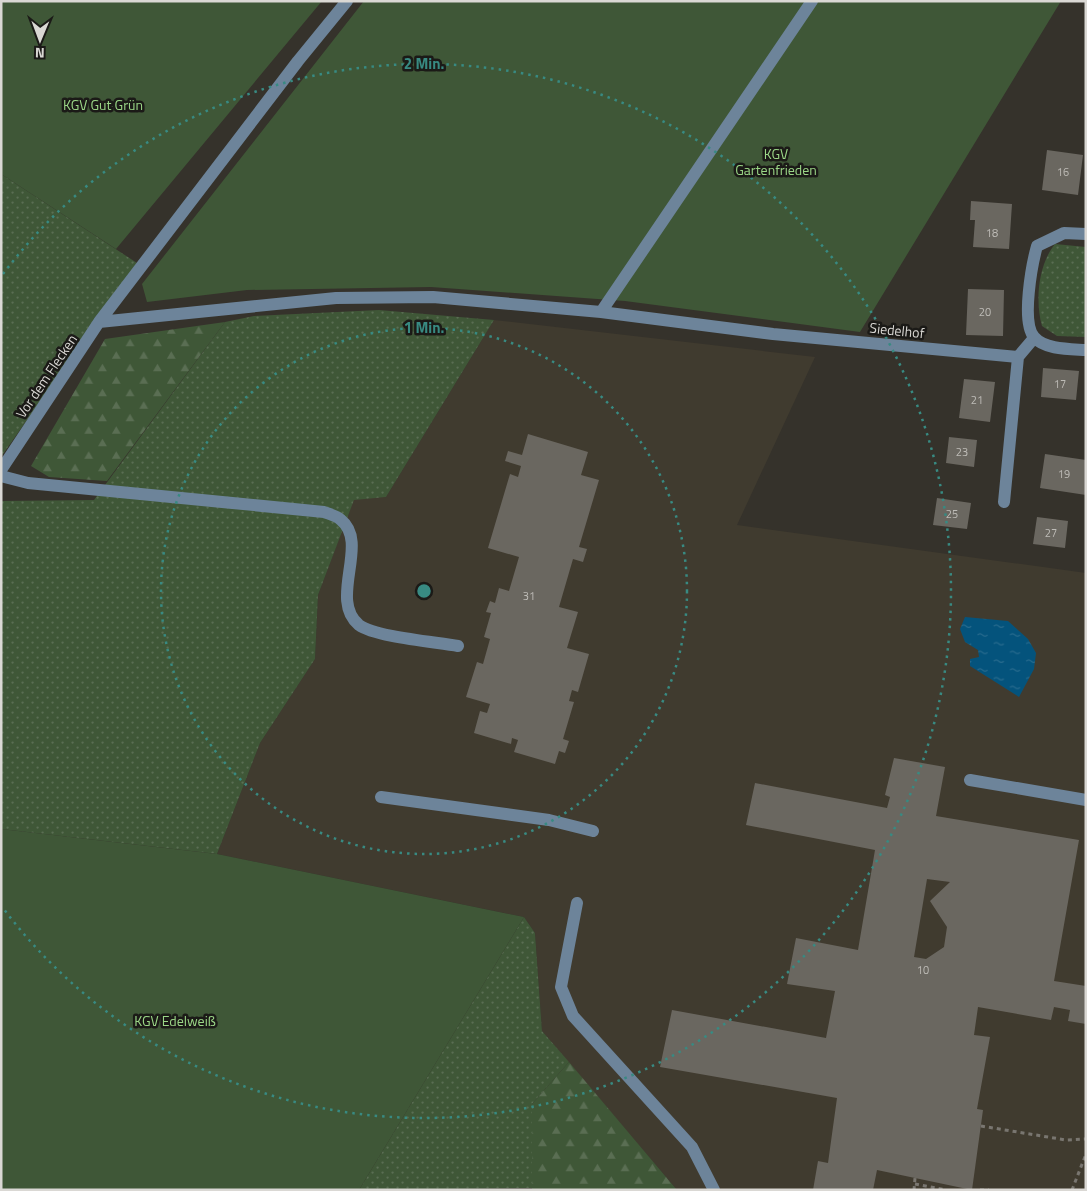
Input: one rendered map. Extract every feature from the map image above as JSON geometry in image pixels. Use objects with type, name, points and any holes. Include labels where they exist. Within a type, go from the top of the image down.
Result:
[{"type":"street","name":"Vor dem Flecken","points":[[1,470],[99,322],[292,69],[347,1]]},
{"type":"street","points":[[601,312],[812,1]]},
{"type":"street","points":[[1086,234],[1064,233],[1052,237],[1037,246],[1032,262],[1028,301],[1031,331],[1034,338],[1048,345],[1086,350]]},
{"type":"street","name":"Siedelhof","points":[[99,322],[336,298],[433,297],[601,312],[774,334],[1018,357]]},
{"type":"street","points":[[1004,502],[1018,357],[1034,338]]},
{"type":"street","points":[[1,476],[28,483],[324,512],[342,520],[351,538],[346,605],[359,625],[376,632],[458,646]]},
{"type":"street","points":[[970,780],[1086,800]]},
{"type":"street","points":[[381,797],[549,820],[593,831]]},
{"type":"street","points":[[577,903],[562,987],[573,1016],[692,1147],[714,1190]]},
{"type":"path","points":[[981,1126],[1066,1140],[1086,1139]]},
{"type":"path","points":[[1072,1190],[1086,1154]]},
{"type":"path","points":[[914,1190],[915,1178]]},
{"type":"path","points":[[915,1184],[946,1190]]},
{"type":"path","points":[[980,1190],[989,1190]]},
{"type":"shaded area","points":[[494,320],[815,357],[737,525],[1086,573],[1086,1190],[677,1190],[542,1031],[535,933],[524,917],[217,854],[260,743],[315,659],[318,595],[354,499],[386,497]]},
{"type":"green space","name":"KGV Gut Grün","points":[[1,1],[322,1],[116,249],[1,174]]},
{"type":"green space","name":"KGV Gartenfrieden","points":[[364,1],[1061,1],[860,332],[625,301],[431,287],[247,290],[147,302],[142,284]]},
{"type":"green space","points":[[1,174],[137,263],[1,457]]},
{"type":"green space","points":[[1055,244],[1086,247],[1086,337],[1057,336],[1042,326],[1039,306],[1040,284],[1045,262]]},
{"type":"green space","points":[[379,310],[494,320],[386,497],[354,500],[318,595],[315,659],[260,743],[217,854],[1,829],[1,501],[94,500],[225,322],[254,316]]},
{"type":"green space","points":[[225,322],[107,481],[49,477],[31,466],[105,339]]},
{"type":"green space","name":"KGV Edelweiß","points":[[1,829],[217,854],[524,917],[359,1190],[1,1190]]},
{"type":"green space","points":[[524,917],[535,933],[542,1031],[569,1062],[532,1104],[533,1188],[359,1190]]},
{"type":"green space","points":[[569,1062],[677,1190],[532,1190],[532,1104]]},
{"type":"water","points":[[965,617],[1008,621],[1028,639],[1036,653],[1034,669],[1019,697],[970,666],[970,659],[979,657],[978,650],[965,642],[960,629]]},
{"type":"building","points":[[1047,150],[1083,155],[1078,195],[1042,190]]},
{"type":"building","points":[[971,201],[1012,204],[1009,249],[973,247],[975,220],[970,220]]},
{"type":"building","points":[[968,289],[1004,290],[1003,336],[966,335]]},
{"type":"building","points":[[1043,368],[1079,371],[1076,400],[1041,397]]},
{"type":"building","points":[[964,379],[995,382],[990,422],[959,418]]},
{"type":"building","points":[[528,434],[588,452],[581,475],[599,480],[579,547],[587,549],[583,562],[573,559],[559,607],[578,612],[567,648],[589,654],[578,692],[572,690],[569,701],[574,702],[563,739],[569,741],[565,753],[559,751],[555,764],[514,752],[518,740],[512,738],[511,744],[474,733],[480,711],[487,713],[490,704],[466,697],[477,662],[483,664],[490,639],[484,637],[491,613],[486,612],[490,601],[495,603],[499,588],[509,591],[519,557],[488,548],[510,474],[518,477],[521,466],[505,461],[508,451],[522,455]]},
{"type":"building","points":[[949,437],[977,440],[974,467],[946,463]]},
{"type":"building","points":[[1045,454],[1086,460],[1086,495],[1040,488]]},
{"type":"building","points":[[937,498],[971,503],[967,529],[933,525]]},
{"type":"building","points":[[1037,517],[1068,521],[1065,548],[1033,544]]},
{"type":"building","points":[[894,758],[945,767],[936,816],[1079,840],[1054,981],[1086,986],[1086,1024],[1068,1021],[1070,1010],[1054,1007],[1051,1020],[978,1007],[974,1035],[990,1037],[977,1109],[983,1110],[972,1190],[877,1170],[873,1190],[813,1190],[818,1161],[828,1163],[837,1098],[660,1067],[672,1010],[826,1038],[835,991],[787,984],[796,938],[858,950],[875,850],[746,825],[755,783],[887,808],[890,797],[885,795]],"holes":[[[927,879],[950,882],[930,901],[947,927],[944,947],[926,959],[914,957]]]}]
